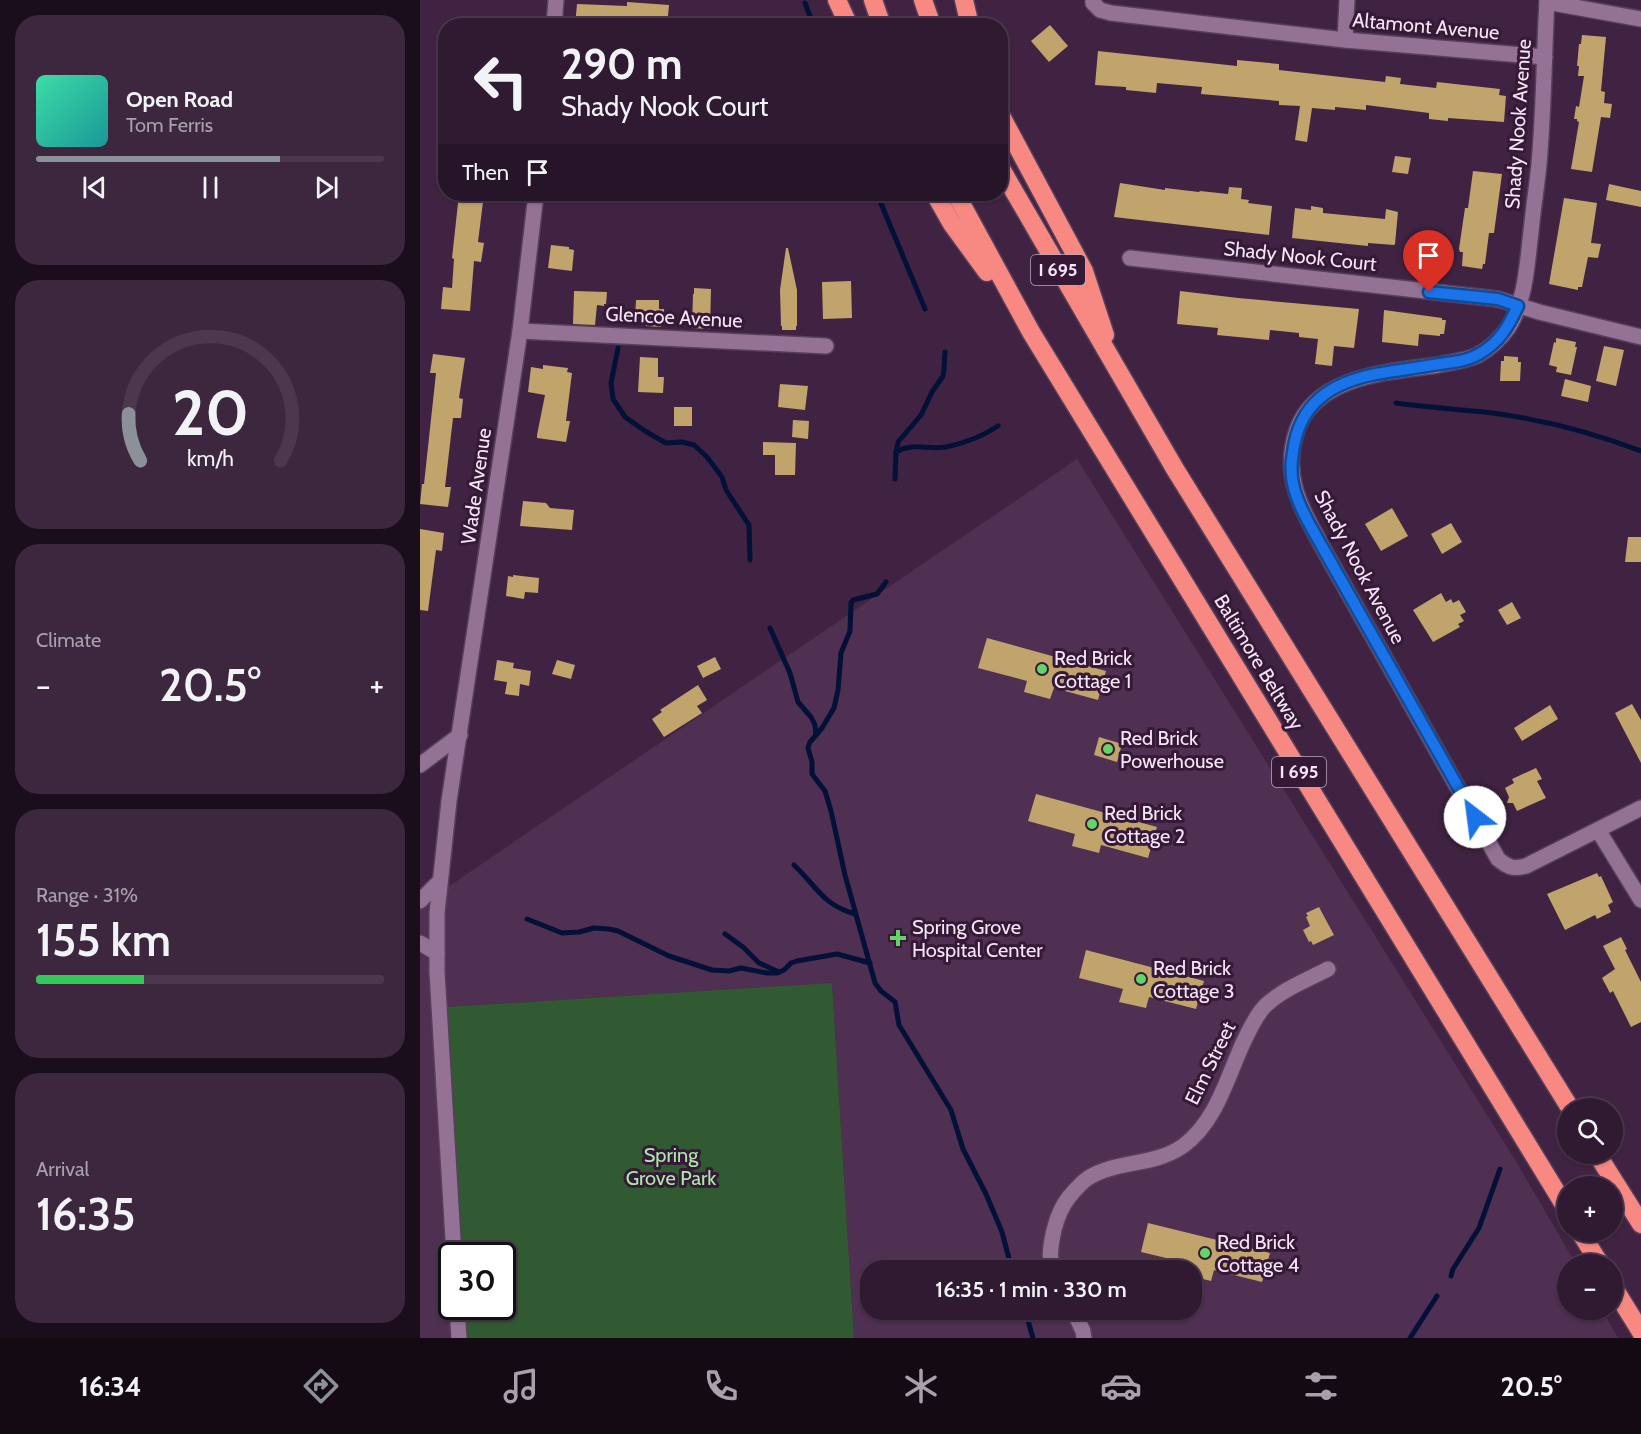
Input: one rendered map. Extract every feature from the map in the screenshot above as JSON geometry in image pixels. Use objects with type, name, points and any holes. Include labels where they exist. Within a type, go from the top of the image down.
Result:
[{"type":"highway","points":[[837,0],[845,18]]},
{"type":"highway","points":[[873,0],[879,18]]},
{"type":"highway","points":[[923,0],[929,18]]},
{"type":"highway","points":[[964,0],[968,18]]},
{"type":"highway","points":[[1008,129],[1084,271],[1117,371]]},
{"type":"highway","name":"Baltimore Beltway","points":[[1008,181],[1175,469],[1564,1098]]},
{"type":"highway","points":[[939,201],[952,224],[1031,332]]},
{"type":"highway","name":"Baltimore Beltway","points":[[960,201],[1031,332],[1557,1193]]},
{"type":"highway","points":[[1604,1164],[1641,1224]]},
{"type":"highway","points":[[1623,1303],[1641,1332]]},
{"type":"street","points":[[555,18],[556,0]]},
{"type":"street","points":[[1345,40],[1347,0]]},
{"type":"street","points":[[1547,1],[1641,20]]},
{"type":"street","name":"Shady Nook Avenue","points":[[1547,1],[1539,163],[1525,280],[1518,306],[1508,327],[1494,344],[1477,356],[1461,361],[1374,375],[1349,382],[1325,394],[1308,409],[1300,422],[1294,438],[1291,462],[1293,486],[1303,512],[1498,859],[1514,868],[1526,866],[1598,830]]},
{"type":"street","name":"Altamont Avenue","points":[[1093,2],[1100,10],[1112,13],[1345,40],[1545,57]]},
{"type":"street","name":"Wade Avenue","points":[[453,1242],[440,1039],[437,914],[449,801],[520,331],[535,201]]},
{"type":"street","name":"Shady Nook Court","points":[[1130,258],[1498,299],[1641,337]]},
{"type":"street","name":"Glencoe Avenue","points":[[520,331],[826,346]]},
{"type":"street","points":[[420,765],[460,735]]},
{"type":"street","points":[[1641,808],[1598,830],[1641,900]]},
{"type":"street","points":[[420,901],[440,881]]},
{"type":"street","points":[[420,943],[437,953]]},
{"type":"street","name":"Elm Street","points":[[1051,1260],[1050,1246],[1055,1225],[1062,1207],[1075,1190],[1088,1178],[1106,1171],[1160,1158],[1183,1146],[1214,1110],[1250,1029],[1264,1007],[1282,993],[1328,969]]},
{"type":"street","points":[[458,1320],[459,1338]]},
{"type":"street","points":[[1078,1320],[1084,1338]]},
{"type":"shaded area","name":"Spring Grove Hospital Center","points":[[1077,459],[1517,1163],[1557,1231],[1557,1242],[1563,1242],[1570,1254],[1557,1254],[1557,1320],[1608,1320],[1618,1338],[854,1338],[832,984],[447,1007],[461,1242],[438,1242],[438,1320],[466,1320],[467,1338],[420,1338],[420,888],[439,893]]},
{"type":"green space","name":"Spring Grove Park","points":[[832,983],[854,1338],[467,1338],[466,1320],[516,1320],[516,1242],[461,1242],[447,1007]]},
{"type":"building","points":[[627,2],[669,5],[668,18],[576,18],[577,4],[627,6]]},
{"type":"building","points":[[1050,25],[1068,46],[1049,62],[1031,41]]},
{"type":"building","points":[[1582,35],[1606,37],[1601,91],[1605,92],[1604,103],[1612,104],[1610,118],[1601,117],[1592,172],[1571,169],[1579,122],[1574,119],[1576,106],[1579,107],[1584,76],[1578,76],[1579,66],[1577,66]]},
{"type":"building","points":[[1098,51],[1237,66],[1237,60],[1279,64],[1279,70],[1385,82],[1386,76],[1401,78],[1400,84],[1436,88],[1437,82],[1500,89],[1499,95],[1506,96],[1504,122],[1429,119],[1429,113],[1366,105],[1366,110],[1335,107],[1335,110],[1312,108],[1307,142],[1295,140],[1300,106],[1279,105],[1279,101],[1201,94],[1202,87],[1157,83],[1156,93],[1126,90],[1126,87],[1095,85]]},
{"type":"building","points":[[1395,156],[1411,158],[1408,174],[1392,172]]},
{"type":"building","points":[[1473,171],[1502,174],[1494,233],[1489,233],[1485,264],[1482,269],[1462,266],[1463,252],[1459,249]]},
{"type":"building","points":[[1120,183],[1165,190],[1165,188],[1228,194],[1229,187],[1242,188],[1241,199],[1249,200],[1248,203],[1272,206],[1269,235],[1114,217]]},
{"type":"building","points":[[1609,184],[1641,191],[1641,207],[1606,200]]},
{"type":"building","points":[[1564,198],[1597,203],[1591,243],[1601,244],[1598,258],[1588,257],[1582,287],[1578,287],[1578,290],[1549,284]]},
{"type":"building","points":[[458,201],[483,201],[478,242],[484,243],[481,262],[474,261],[470,311],[441,309],[443,287],[452,288],[454,259],[452,258]]},
{"type":"building","points":[[1311,206],[1323,208],[1323,213],[1385,219],[1386,209],[1398,212],[1395,244],[1368,243],[1368,246],[1292,238],[1295,208],[1311,210]]},
{"type":"building","points":[[551,245],[569,247],[574,250],[572,271],[548,268]]},
{"type":"building","points":[[786,248],[788,248],[797,290],[796,330],[782,330],[781,326],[780,290]]},
{"type":"building","points":[[851,281],[852,318],[823,319],[822,282]]},
{"type":"building","points":[[694,288],[711,289],[710,329],[692,328]]},
{"type":"building","points":[[574,291],[607,292],[606,304],[597,305],[595,325],[573,324]]},
{"type":"building","points":[[1180,291],[1359,309],[1354,348],[1334,346],[1332,366],[1315,364],[1318,339],[1299,337],[1299,333],[1270,330],[1269,340],[1217,335],[1218,328],[1177,324]]},
{"type":"building","points":[[636,300],[659,300],[659,309],[664,309],[664,324],[661,324],[661,327],[646,326],[645,320],[635,319]]},
{"type":"building","points":[[1384,310],[1442,318],[1446,320],[1444,334],[1440,336],[1419,334],[1418,346],[1382,342]]},
{"type":"building","points":[[1556,338],[1576,342],[1571,375],[1556,372],[1557,367],[1549,365]]},
{"type":"building","points":[[1604,346],[1624,350],[1616,386],[1596,381]]},
{"type":"building","points":[[433,354],[465,358],[459,398],[463,399],[461,418],[453,418],[445,487],[451,487],[448,507],[420,504],[436,373],[430,373]]},
{"type":"building","points":[[1504,356],[1518,357],[1518,362],[1521,362],[1520,381],[1500,381],[1501,361],[1504,361]]},
{"type":"building","points":[[640,357],[658,358],[658,377],[664,377],[663,393],[638,392]]},
{"type":"building","points":[[543,365],[568,368],[567,372],[572,373],[566,421],[570,421],[566,442],[537,438],[545,395],[528,392],[531,367],[543,369]]},
{"type":"building","points":[[1565,379],[1591,386],[1588,402],[1561,396]]},
{"type":"building","points":[[780,384],[808,386],[805,410],[778,407]]},
{"type":"building","points":[[674,407],[692,407],[692,426],[674,426]]},
{"type":"building","points":[[793,420],[809,421],[808,439],[792,437]]},
{"type":"building","points":[[763,442],[796,443],[795,475],[775,475],[775,455],[763,455]]},
{"type":"building","points":[[523,501],[546,503],[550,508],[574,510],[572,530],[520,526]]},
{"type":"building","points":[[1392,508],[1408,536],[1381,551],[1365,524]]},
{"type":"building","points":[[1451,523],[1462,542],[1442,554],[1431,534]]},
{"type":"building","points":[[420,529],[444,533],[442,551],[436,550],[428,611],[420,610]]},
{"type":"building","points":[[1628,537],[1641,537],[1641,562],[1625,562]]},
{"type":"building","points":[[513,575],[539,578],[538,593],[525,592],[524,599],[506,596],[508,576],[513,577]]},
{"type":"building","points":[[1441,593],[1446,602],[1451,599],[1453,603],[1459,600],[1466,612],[1460,615],[1464,621],[1458,624],[1460,627],[1433,642],[1413,610]]},
{"type":"building","points":[[1512,602],[1521,618],[1507,625],[1498,610]]},
{"type":"building","name":"Red Brick Cottage 1","points":[[987,638],[1106,671],[1098,700],[1054,688],[1050,699],[1024,692],[1027,681],[978,668]]},
{"type":"building","points":[[715,657],[721,669],[703,678],[697,666]]},
{"type":"building","points":[[497,660],[514,663],[513,668],[531,671],[529,686],[520,684],[519,696],[505,694],[507,682],[494,680]]},
{"type":"building","points":[[557,660],[575,665],[571,679],[552,674]]},
{"type":"building","points":[[698,685],[707,700],[697,706],[702,713],[664,737],[652,719],[662,712],[660,710]]},
{"type":"building","points":[[1632,704],[1641,720],[1641,763],[1615,713]]},
{"type":"building","points":[[1550,705],[1558,719],[1522,741],[1514,728]]},
{"type":"building","name":"Red Brick Powerhouse","points":[[1099,737],[1122,744],[1117,762],[1094,755]]},
{"type":"building","points":[[1536,768],[1542,779],[1537,781],[1546,798],[1517,811],[1513,803],[1507,803],[1509,797],[1505,788],[1514,783],[1512,779]]},
{"type":"building","name":"Red Brick Cottage 2","points":[[1036,794],[1157,827],[1148,858],[1101,845],[1099,853],[1072,846],[1075,834],[1028,821]]},
{"type":"building","points":[[1597,873],[1599,877],[1601,876],[1613,902],[1608,905],[1611,912],[1597,919],[1595,915],[1565,930],[1547,894]]},
{"type":"building","points":[[1319,907],[1334,935],[1313,945],[1303,930],[1310,926],[1306,913]]},
{"type":"building","points":[[1621,937],[1641,982],[1641,1022],[1631,1027],[1613,991],[1610,993],[1602,978],[1615,969],[1603,946]]},
{"type":"building","name":"Red Brick Cottage 3","points":[[1086,950],[1204,981],[1196,1009],[1149,997],[1146,1008],[1119,1002],[1123,989],[1079,978]]},
{"type":"building","name":"Red Brick Cottage 4","points":[[1148,1223],[1270,1253],[1262,1282],[1214,1270],[1211,1281],[1202,1279],[1202,1260],[1174,1260],[1141,1252]]},
{"type":"waterway","points":[[805,3],[811,18]]},
{"type":"waterway","points":[[880,201],[925,309]]},
{"type":"waterway","points":[[618,348],[611,383],[613,399],[625,417],[645,431],[666,443],[682,442],[694,445],[707,457],[722,477],[726,490],[749,525],[750,560]]},
{"type":"waterway","points":[[895,479],[898,442],[921,415],[943,376],[945,352]]},
{"type":"waterway","points":[[1396,403],[1524,418],[1583,432],[1641,451]]},
{"type":"waterway","points":[[896,452],[908,447],[939,448],[953,445],[980,436],[998,426]]},
{"type":"waterway","points":[[886,582],[877,594],[853,600],[851,603],[850,631],[841,653],[834,708],[808,748],[812,762],[812,774],[825,791],[845,875],[875,983],[895,1002],[899,1025],[951,1110],[963,1149],[1002,1232],[1009,1260]]},
{"type":"waterway","points":[[770,628],[790,673],[798,702],[811,717],[816,735]]},
{"type":"waterway","points":[[794,865],[835,906],[855,914]]},
{"type":"waterway","points":[[527,919],[562,933],[594,928],[618,931],[669,956],[712,970],[729,971],[741,968],[777,973],[797,961],[837,954],[870,963]]},
{"type":"waterway","points":[[725,934],[759,963],[779,972]]},
{"type":"waterway","points":[[1451,1276],[1479,1228],[1500,1169]]},
{"type":"waterway","points":[[1410,1338],[1437,1296]]},
{"type":"waterway","points":[[1028,1320],[1033,1338]]},
{"type":"place","name":"Red Brick Cottage 1","points":[[1042,669]]},
{"type":"place","name":"Red Brick Powerhouse","points":[[1108,749]]},
{"type":"place","name":"Red Brick Cottage 2","points":[[1092,824]]},
{"type":"place","name":"Spring Grove Hospital Center","points":[[898,938]]},
{"type":"place","name":"Red Brick Cottage 3","points":[[1141,979]]},
{"type":"place","name":"Red Brick Cottage 4","points":[[1205,1253]]},
{"type":"route","points":[[1429,292],[1498,299],[1518,306],[1508,327],[1494,344],[1477,356],[1461,361],[1374,375],[1349,382],[1325,394],[1308,409],[1294,438],[1291,462],[1293,486],[1303,512],[1475,817]]}]
